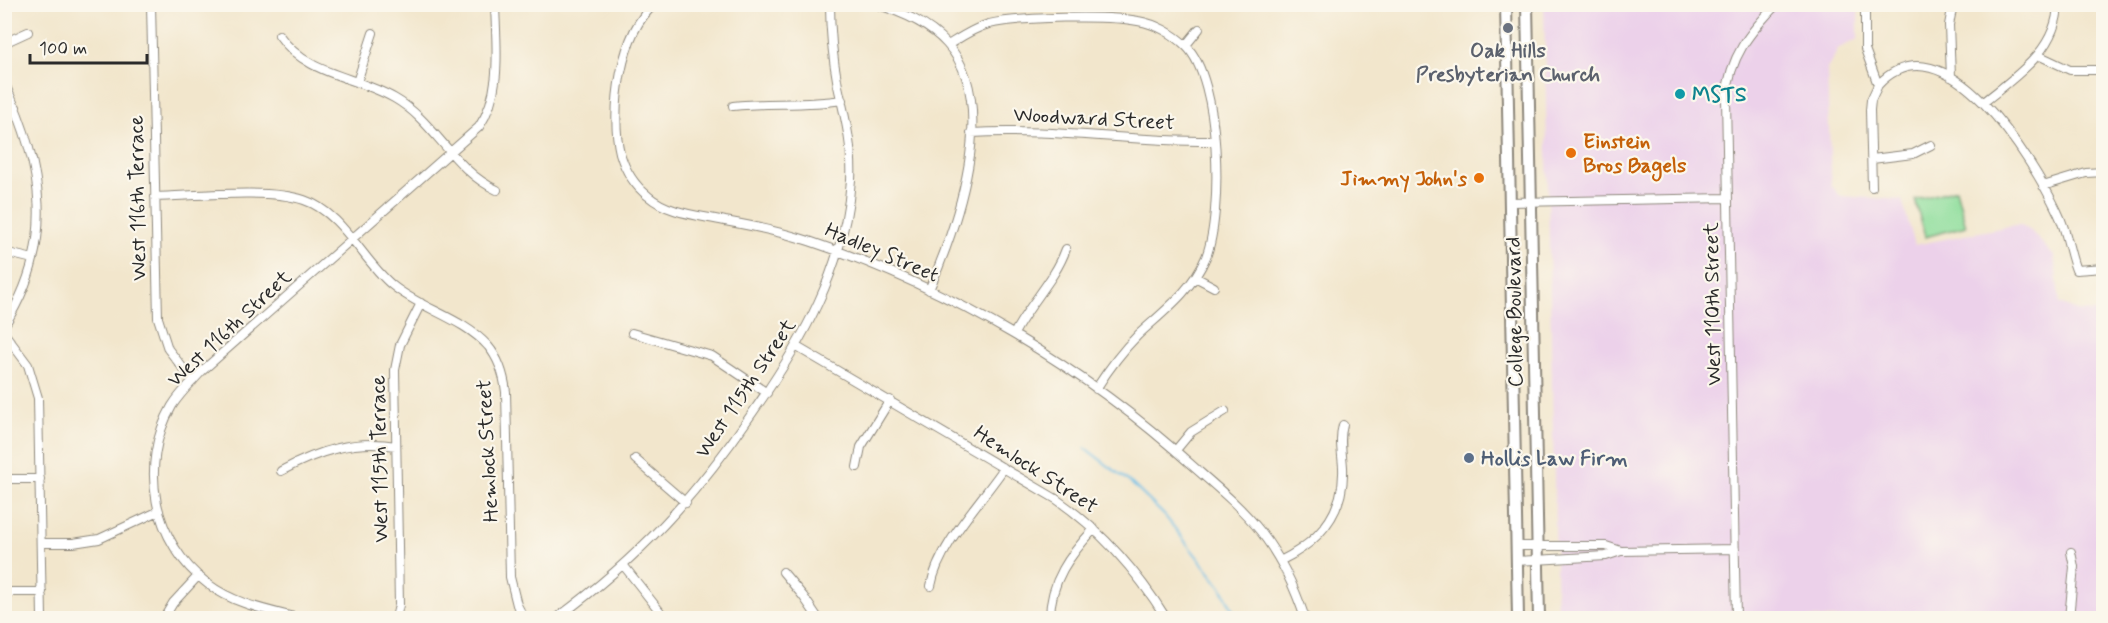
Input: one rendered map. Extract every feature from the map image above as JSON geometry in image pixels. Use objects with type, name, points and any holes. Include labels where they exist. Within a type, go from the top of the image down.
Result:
[{"type":"main road","name":"College Boulevard","points":[[1506,4],[1518,618]]},
{"type":"main road","name":"College Boulevard","points":[[1527,4],[1539,618]]},
{"type":"street","name":"West 116th Terrace","points":[[151,4],[158,318],[168,349],[193,381]]},
{"type":"street","name":"West 116th Street","points":[[298,618],[232,599],[198,576],[176,550],[159,511],[154,483],[156,450],[172,407],[193,381],[479,127],[492,100],[496,71],[495,4]]},
{"type":"street","name":"Hadley Street","points":[[655,4],[631,36],[619,92],[618,137],[621,154],[630,176],[649,197],[675,211],[774,231],[838,251],[929,290],[1014,334],[1096,388],[1176,450],[1245,514],[1280,561],[1305,618]]},
{"type":"street","name":"West 115th Street","points":[[557,618],[624,566],[686,503],[767,393],[797,347],[823,293],[838,251],[851,178],[849,135],[832,46],[830,4]]},
{"type":"street","points":[[875,4],[911,17],[948,45],[963,70],[968,86],[971,133],[969,163],[959,211],[929,290]]},
{"type":"street","name":"West 110th Street","points":[[1736,618],[1726,98],[1730,70],[1743,42],[1777,4]]},
{"type":"street","points":[[1865,4],[1865,49],[1878,85]]},
{"type":"street","points":[[1951,77],[1949,25],[1953,4]]},
{"type":"street","points":[[1984,102],[2038,55],[2053,30],[2058,4]]},
{"type":"street","points":[[948,45],[974,29],[990,24],[1060,19],[1137,21],[1163,29],[1186,45],[1205,76],[1214,141],[1213,226],[1206,257],[1179,300],[1120,354],[1096,388]]},
{"type":"street","points":[[1186,45],[1199,28]]},
{"type":"street","points":[[4,43],[28,32]]},
{"type":"street","points":[[357,82],[374,33]]},
{"type":"street","points":[[279,35],[301,60],[380,90],[410,108],[466,170],[497,190]]},
{"type":"street","points":[[2038,55],[2070,70],[2103,70]]},
{"type":"street","points":[[1872,187],[1870,100],[1878,85],[1888,74],[1906,66],[1927,67],[1951,77],[1984,102],[2043,186],[2059,214],[2076,270],[2103,268]]},
{"type":"street","points":[[4,82],[30,144],[39,190],[40,223],[26,286],[4,326]]},
{"type":"street","points":[[734,106],[755,103],[809,104],[842,100]]},
{"type":"street","points":[[4,112],[16,107]]},
{"type":"street","name":"Woodward Street","points":[[971,133],[1037,130],[1130,140],[1214,141]]},
{"type":"street","points":[[1872,159],[1912,154],[1931,145]]},
{"type":"street","points":[[2043,186],[2072,177],[2103,172]]},
{"type":"street","name":"Hemlock Street","points":[[155,197],[291,196],[319,208],[352,240],[391,284],[487,345],[502,369],[506,392],[510,577],[517,605],[524,618]]},
{"type":"street","points":[[1511,202],[1728,198]]},
{"type":"street","points":[[1014,334],[1032,302],[1056,271],[1066,249]]},
{"type":"street","points":[[4,252],[33,259]]},
{"type":"street","points":[[1195,277],[1214,288]]},
{"type":"street","name":"West 115th Terrace","points":[[396,618],[399,605],[395,370],[398,354],[421,303]]},
{"type":"street","points":[[4,333],[21,353],[34,380],[38,398],[42,618]]},
{"type":"street","points":[[632,333],[712,356],[767,393]]},
{"type":"street","name":"Hemlock Street","points":[[797,347],[1056,499],[1094,529],[1125,561],[1166,618]]},
{"type":"street","points":[[857,467],[861,447],[890,400]]},
{"type":"street","points":[[1176,450],[1191,432],[1225,411]]},
{"type":"street","points":[[1280,561],[1314,540],[1332,517],[1342,485],[1343,425]]},
{"type":"street","points":[[281,471],[304,459],[336,448],[377,443],[396,447]]},
{"type":"street","points":[[635,459],[686,503]]},
{"type":"street","points":[[931,586],[936,567],[945,550],[1004,468]]},
{"type":"street","points":[[4,479],[40,479]]},
{"type":"street","points":[[41,543],[89,541],[159,511]]},
{"type":"street","points":[[1050,618],[1051,599],[1062,570],[1094,529]]},
{"type":"street","points":[[1516,546],[1606,546],[1621,551]]},
{"type":"street","points":[[1516,561],[1606,556],[1621,551],[1735,549]]},
{"type":"street","points":[[2068,618],[2074,567],[2071,552]]},
{"type":"street","points":[[624,566],[665,618]]},
{"type":"street","points":[[783,572],[818,618]]},
{"type":"street","points":[[164,618],[173,603],[198,576]]},
{"type":"street","points":[[4,592],[42,592]]},
{"type":"shaded area","points":[[1544,5],[1858,5],[1858,39],[1839,48],[1827,69],[1831,185],[1840,196],[1902,200],[1915,245],[2020,224],[2031,231],[2054,256],[2060,304],[2077,311],[2103,312],[2103,618],[1557,618]]},
{"type":"green space","points":[[1956,189],[1966,226],[1925,237],[1915,200]]},
{"type":"waterway","points":[[1085,448],[1132,484],[1165,516],[1221,587],[1237,618]]},
{"type":"place","name":"Oak Hills Presbyterian Church","points":[[1508,28]]},
{"type":"place","name":"MSTS","points":[[1680,94]]},
{"type":"place","name":"Einstein Bros Bagels","points":[[1571,153]]},
{"type":"place","name":"Jimmy John's","points":[[1479,178]]},
{"type":"place","name":"Hollis Law Firm","points":[[1469,458]]}]
